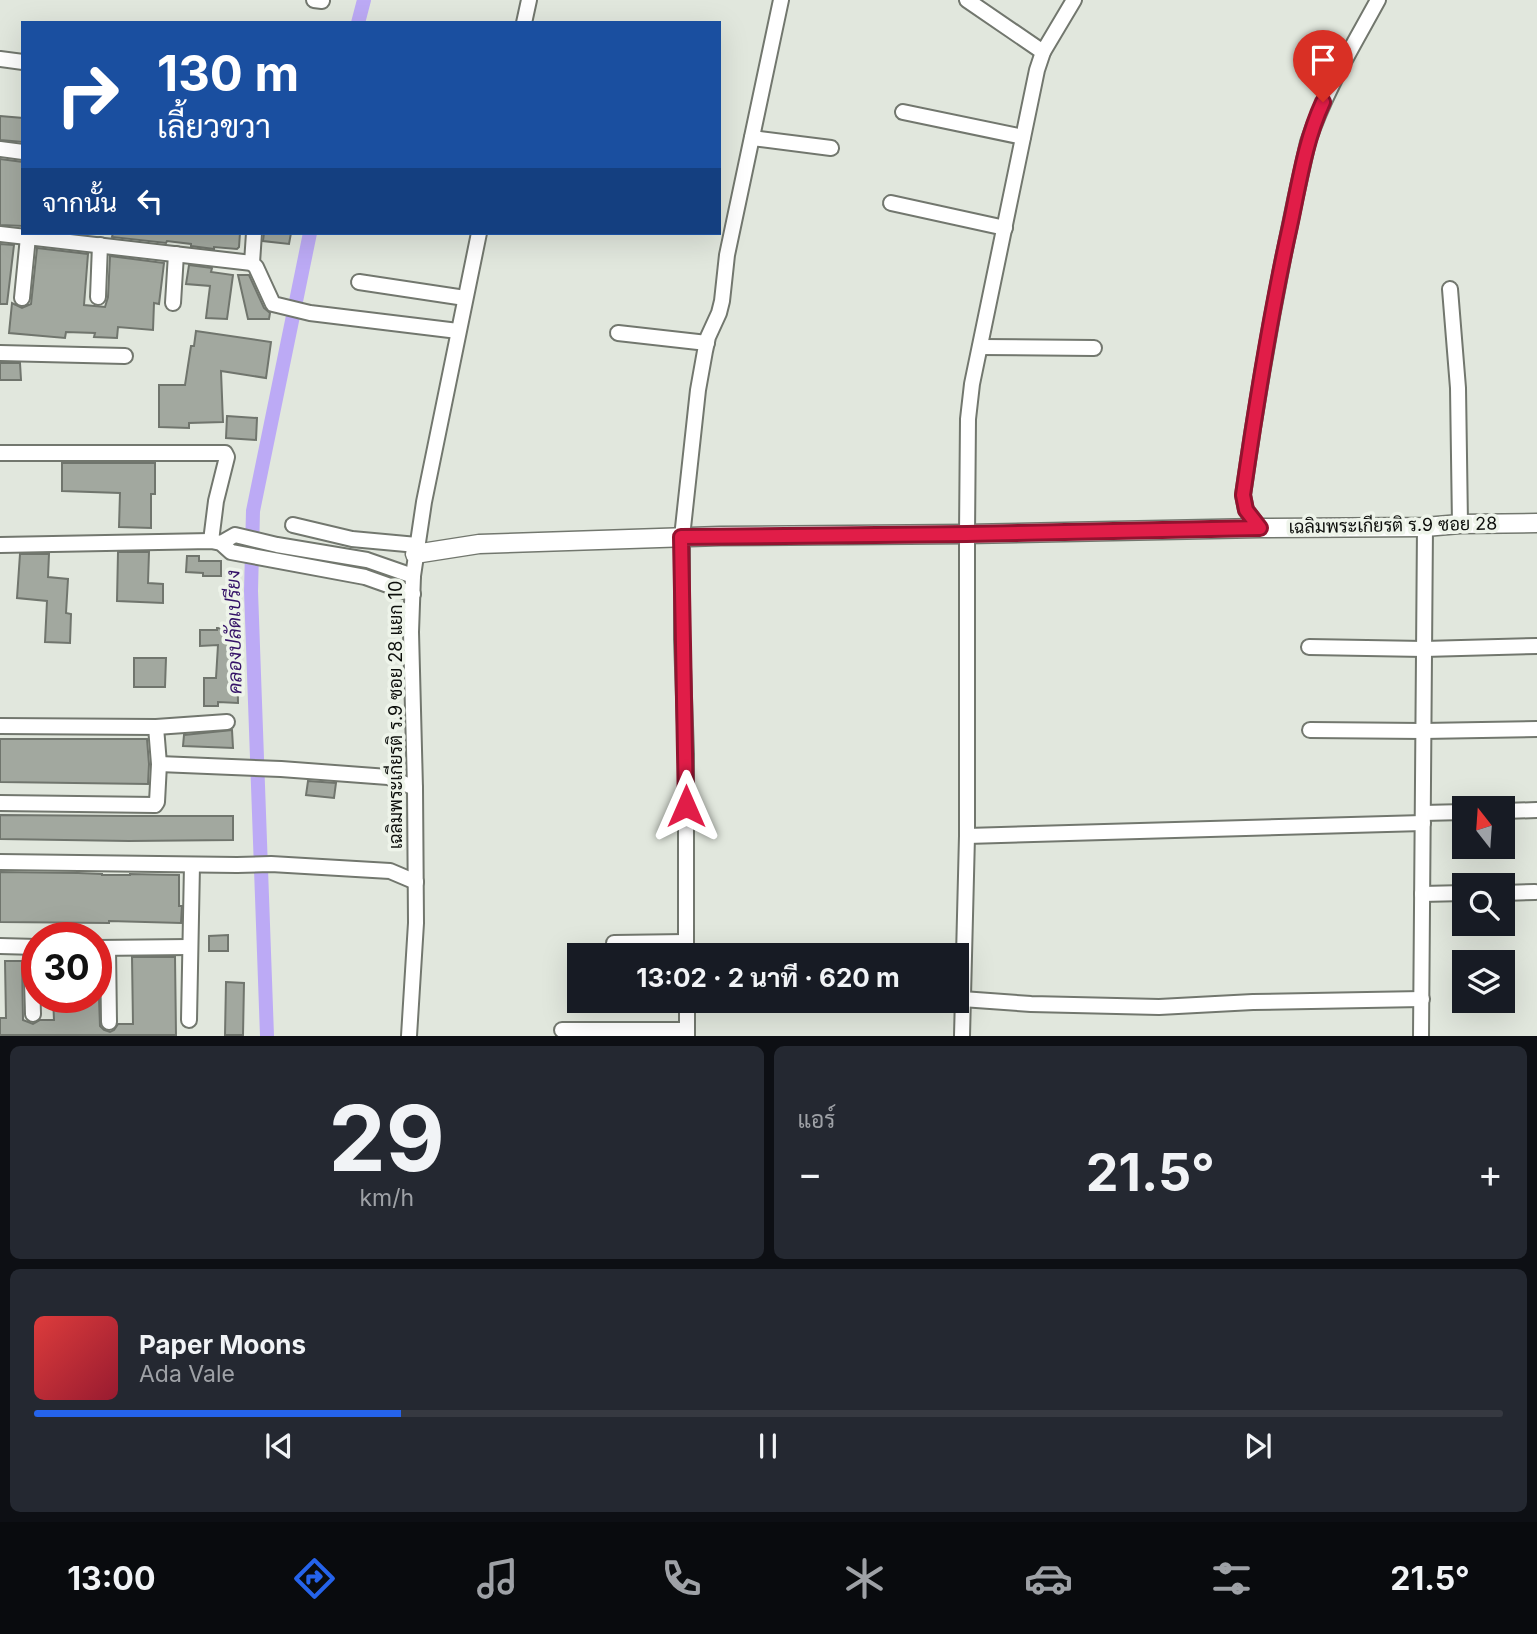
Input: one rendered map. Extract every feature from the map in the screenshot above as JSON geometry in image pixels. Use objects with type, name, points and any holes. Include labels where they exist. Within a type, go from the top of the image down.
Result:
[{"type":"street","points":[[524,21],[529,0]]},
{"type":"street","points":[[686,943],[686,754],[681,537],[698,390],[707,344],[722,301],[727,255],[781,0]]},
{"type":"street","points":[[967,0],[1043,52]]},
{"type":"street","points":[[964,943],[967,836],[968,419],[972,384],[1043,52],[1074,0]]},
{"type":"street","points":[[1260,528],[1246,510],[1243,495],[1256,397],[1305,152],[1315,118],[1330,86],[1378,0]]},
{"type":"street","points":[[0,60],[21,62]]},
{"type":"street","points":[[903,112],[1023,137]]},
{"type":"street","points":[[752,138],[831,148]]},
{"type":"street","points":[[0,149],[21,152]]},
{"type":"street","points":[[891,203],[1005,228]]},
{"type":"street","points":[[0,234],[78,238],[100,246],[252,263],[272,304],[310,313],[458,331]]},
{"type":"street","points":[[252,263],[254,235]]},
{"type":"street","name":"เฉลิมพระเกียรติ ร.9 ซอย 28 แยก 10","points":[[409,1035],[416,923],[413,576],[479,235]]},
{"type":"street","points":[[22,298],[28,237]]},
{"type":"street","points":[[98,297],[100,246]]},
{"type":"street","points":[[173,303],[176,254]]},
{"type":"street","points":[[359,282],[465,298]]},
{"type":"street","points":[[1450,289],[1458,388],[1460,524]]},
{"type":"street","points":[[618,333],[707,344]]},
{"type":"street","points":[[980,347],[1094,348]]},
{"type":"street","points":[[0,353],[125,355]]},
{"type":"street","points":[[0,453],[225,453],[227,457],[216,501],[221,545]]},
{"type":"street","name":"เฉลิมพระเกียรติ ร.9 ซอย 28","points":[[416,550],[479,544],[681,537],[1425,527],[1537,523]]},
{"type":"street","points":[[293,525],[416,550]]},
{"type":"street","points":[[1421,1035],[1425,527]]},
{"type":"street","points":[[221,545],[235,535],[315,568],[365,577],[412,594]]},
{"type":"street","points":[[0,545],[221,545],[277,552],[316,552],[367,560],[413,576]]},
{"type":"street","points":[[315,568],[316,552]]},
{"type":"street","points":[[365,577],[367,560]]},
{"type":"street","points":[[1309,647],[1424,649],[1537,646]]},
{"type":"street","points":[[0,726],[156,727],[227,722]]},
{"type":"street","points":[[0,803],[155,805],[159,764],[156,727]]},
{"type":"street","points":[[1310,730],[1423,732],[1537,729]]},
{"type":"street","points":[[159,764],[388,777],[415,788]]},
{"type":"street","points":[[1516,811],[1537,810]]},
{"type":"street","points":[[967,836],[1423,818],[1452,814]]},
{"type":"street","points":[[0,862],[271,864],[390,871],[416,882]]},
{"type":"street","points":[[189,1020],[192,865]]},
{"type":"street","points":[[1515,892],[1535,892]]},
{"type":"street","points":[[1422,894],[1452,893]]},
{"type":"street","points":[[0,946],[21,947]]},
{"type":"street","points":[[112,948],[189,947]]},
{"type":"street","points":[[969,1000],[1159,1007],[1253,1002],[1422,999]]},
{"type":"street","points":[[107,1013],[108,1021]]},
{"type":"street","points":[[562,1030],[687,1033],[687,1013]]},
{"type":"street","points":[[962,1013],[962,1035]]},
{"type":"building","points":[[0,116],[21,118],[21,142],[0,140]]},
{"type":"building","points":[[0,159],[21,162],[21,226],[0,225]]},
{"type":"building","points":[[240,235],[237,249],[214,249],[167,241],[112,237]]},
{"type":"building","points":[[264,235],[291,235],[289,244],[263,241]]},
{"type":"building","points":[[0,244],[14,245],[7,304],[0,304]]},
{"type":"building","points":[[37,248],[88,254],[84,305],[105,307],[110,256],[164,263],[159,304],[154,303],[153,330],[118,327],[117,338],[94,337],[95,333],[66,332],[65,338],[9,333],[12,303],[22,308],[31,304]]},
{"type":"building","points":[[189,265],[212,268],[211,272],[233,275],[227,319],[206,318],[210,286],[186,284]]},
{"type":"building","points":[[238,275],[249,275],[264,308],[270,313],[269,319],[248,319]]},
{"type":"building","points":[[196,331],[271,342],[266,378],[221,371],[223,422],[189,423],[189,428],[159,427],[159,385],[185,385]]},
{"type":"building","points":[[0,363],[20,363],[21,380],[0,380]]},
{"type":"building","points":[[227,416],[257,418],[256,440],[226,438]]},
{"type":"building","points":[[62,463],[155,463],[151,528],[119,527],[120,493],[62,491]]},
{"type":"building","points":[[118,552],[149,552],[148,583],[163,584],[163,603],[117,601]]},
{"type":"building","points":[[20,554],[49,554],[48,577],[68,579],[66,613],[71,614],[70,643],[45,642],[47,601],[17,598]]},
{"type":"building","points":[[187,556],[199,556],[199,561],[221,561],[221,576],[186,572]]},
{"type":"building","points":[[200,630],[237,630],[238,703],[218,702],[218,706],[204,706],[204,678],[216,678],[218,645],[200,646]]},
{"type":"building","points":[[134,658],[166,658],[165,687],[134,687]]},
{"type":"building","points":[[232,730],[233,748],[183,746],[184,735]]},
{"type":"building","points":[[0,739],[147,739],[148,784],[0,782]]},
{"type":"building","points":[[308,781],[336,783],[334,798],[306,795]]},
{"type":"building","points":[[0,815],[233,816],[233,840],[0,839]]},
{"type":"building","points":[[0,872],[179,875],[181,923],[0,922]]},
{"type":"building","points":[[228,935],[228,951],[209,951],[209,936]]},
{"type":"building","points":[[132,957],[175,957],[176,1035],[0,1035],[0,1018],[6,1018],[5,961],[21,961],[23,1020],[33,1024],[40,1020],[54,1020],[54,1013],[100,1013],[100,1026],[110,1032],[118,1024],[133,1024]]},
{"type":"building","points":[[226,982],[244,983],[243,1035],[225,1035]]},
{"type":"waterway","name":"คลองปลัดเปรียง","points":[[359,21],[364,0]]},
{"type":"waterway","name":"คลองปลัดเปรียง","points":[[267,1036],[251,591],[253,511],[310,235]]},
{"type":"route","points":[[686,806],[681,537],[1260,528],[1246,510],[1243,495],[1256,397],[1308,142],[1323,102]]}]
